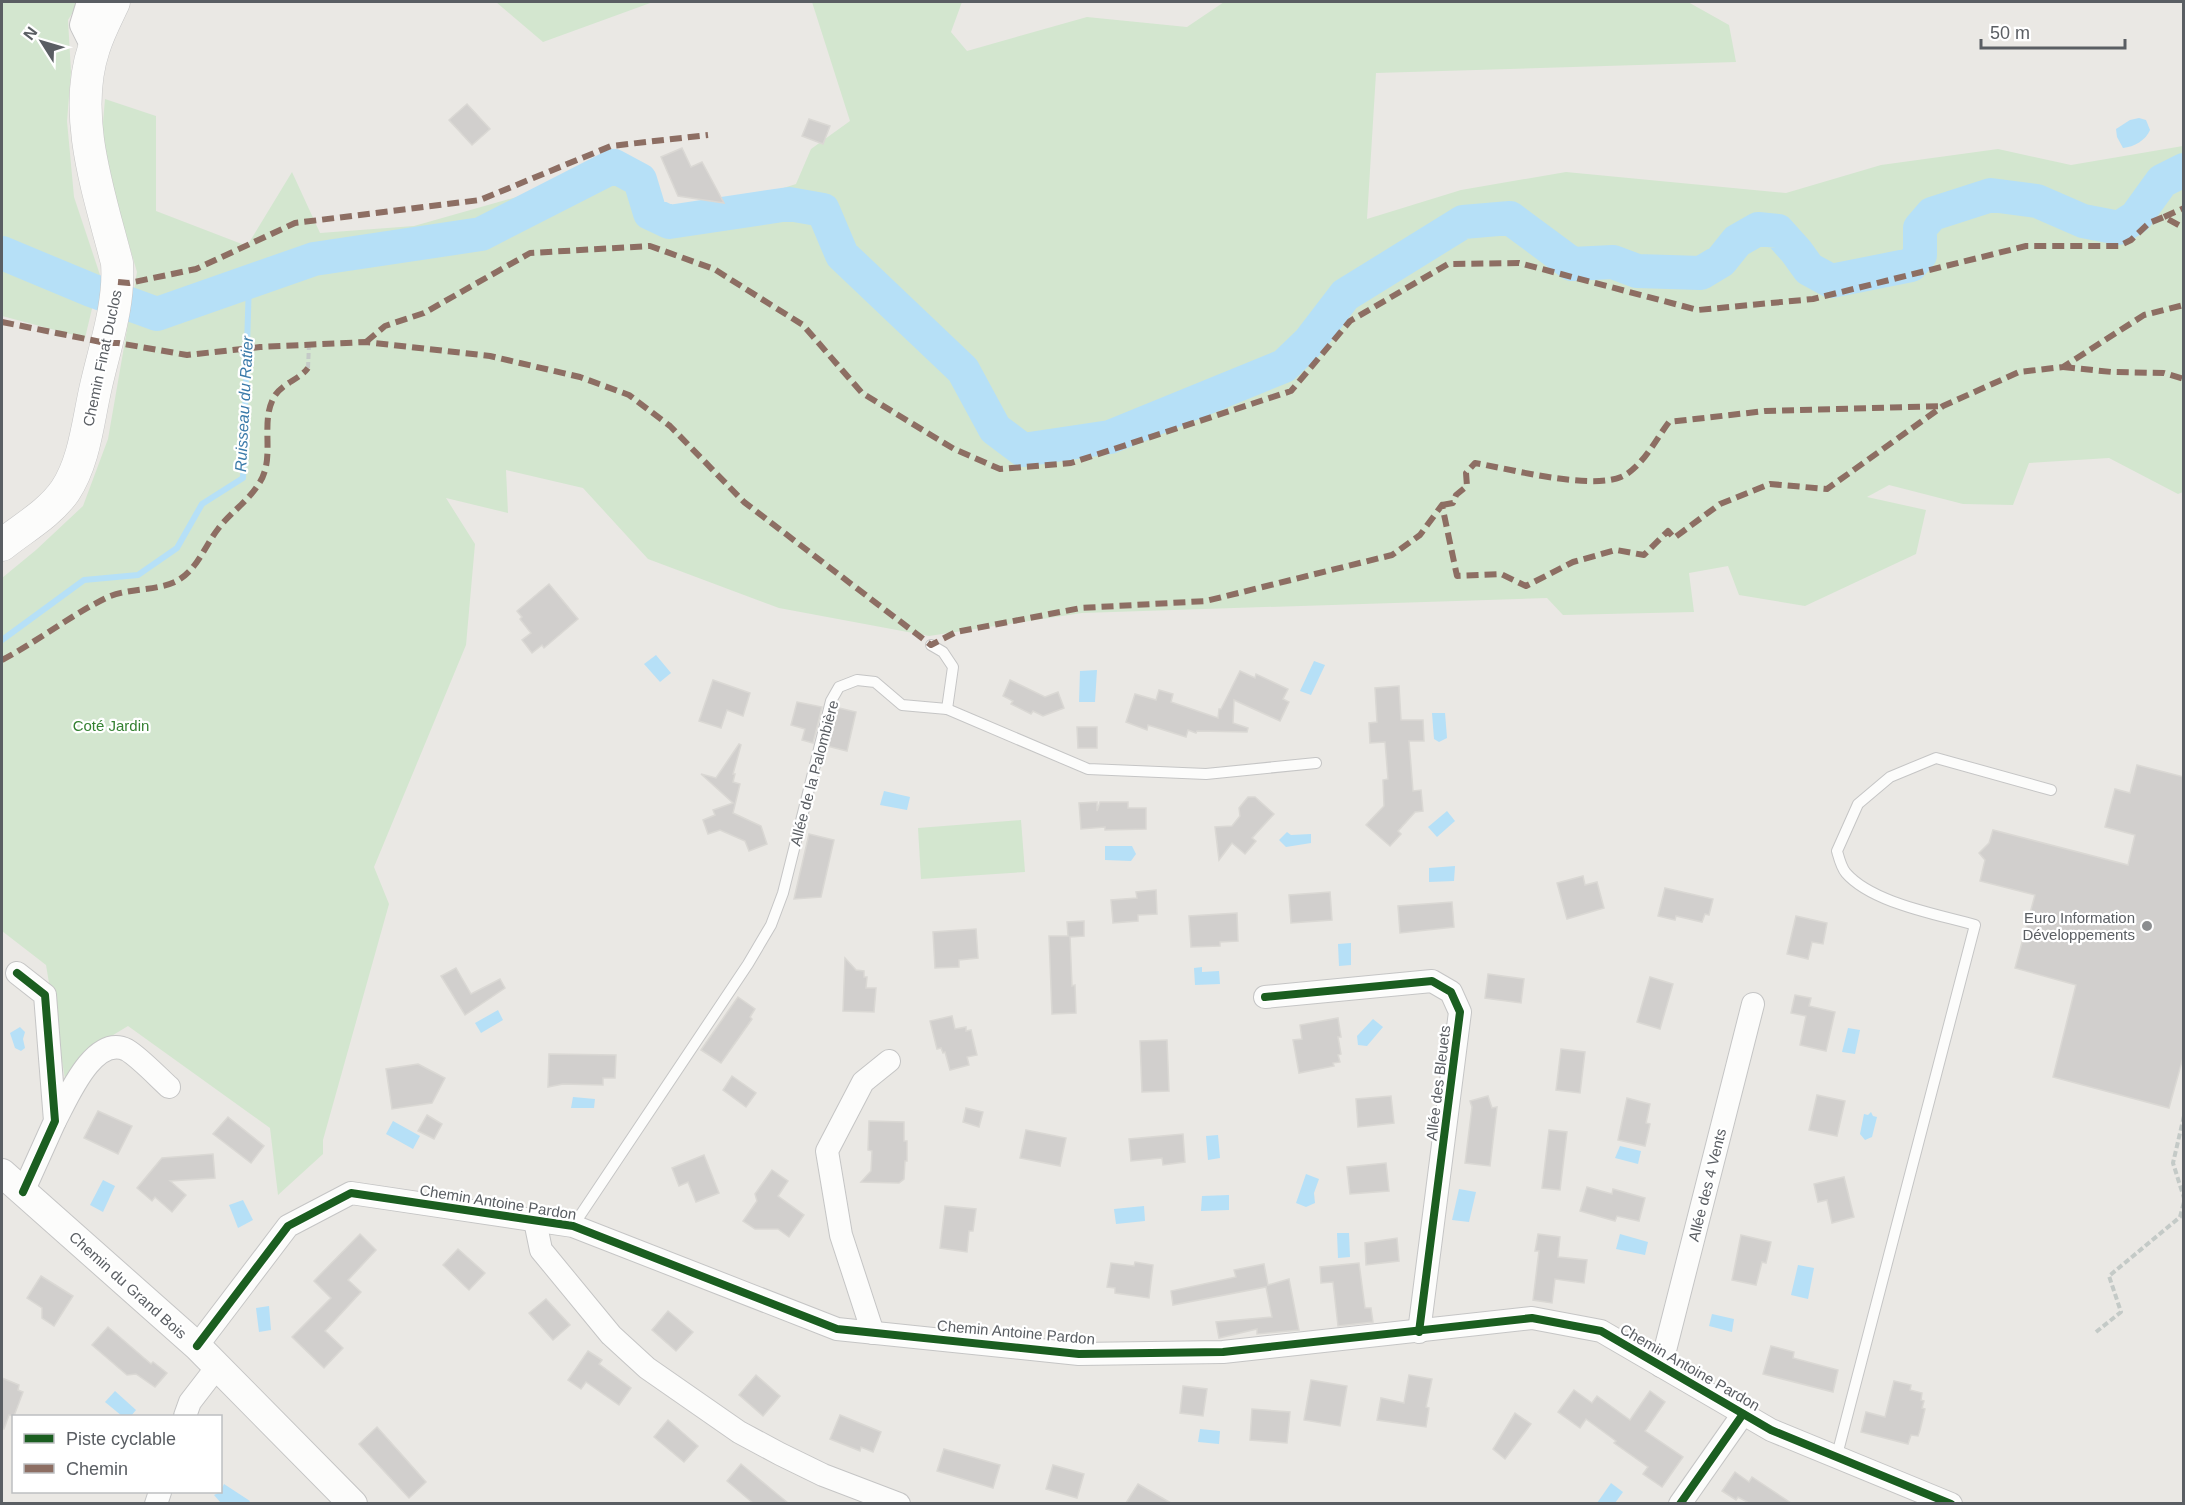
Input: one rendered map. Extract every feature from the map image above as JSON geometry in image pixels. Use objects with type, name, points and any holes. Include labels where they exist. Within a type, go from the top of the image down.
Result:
[{"type":"main road","name":"Chemin Finat Duclos","points":[[2,545],[42,516],[64,492],[77,469],[109,329],[118,282],[117,263],[89,152],[85,93],[93,49],[114,2]]},
{"type":"street","points":[[88,2],[81,25],[93,49]]},
{"type":"street","points":[[16,973],[45,995],[55,1121]]},
{"type":"street","name":"Allée des Bleuets","points":[[1265,997],[1432,981],[1451,992],[1460,1012],[1419,1332]]},
{"type":"street","name":"Allée des 4 Vents","points":[[1661,1366],[1753,1004]]},
{"type":"street","points":[[8,1181],[55,1121],[92,1059],[102,1051],[115,1047],[127,1050],[169,1087]]},
{"type":"street","points":[[873,1333],[841,1235],[827,1151],[863,1082],[890,1061]]},
{"type":"street","name":"Chemin du Grand Bois","points":[[8,1181],[197,1346],[353,1503]]},
{"type":"street","name":"Chemin Antoine Pardon","points":[[197,1346],[288,1226],[351,1193],[573,1226],[837,1329],[873,1333],[1079,1354],[1223,1352],[1532,1318],[1601,1331],[1771,1430],[1951,1503]]},
{"type":"street","points":[[535,1221],[541,1250],[611,1335],[648,1368],[739,1432],[823,1474],[899,1503]]},
{"type":"street","points":[[185,1415],[190,1402],[217,1366]]},
{"type":"street","points":[[1680,1503],[1743,1414]]},
{"type":"lane","points":[[931,645],[943,652],[953,667],[947,709]]},
{"type":"lane","name":"Allée de la Palombière","points":[[573,1226],[748,964],[771,925],[783,893],[831,701],[839,687],[857,680],[874,682],[902,705],[947,709],[1088,769],[1206,774],[1316,763]]},
{"type":"lane","points":[[1837,1455],[1975,925],[1877,896],[1859,885],[1844,871],[1837,851],[1858,804],[1890,777],[1936,758],[2051,790]]},
{"type":"path","points":[[309,345],[309,368]]},
{"type":"path","points":[[2096,1332],[2121,1312],[2109,1276],[2180,1217],[2184,1200],[2173,1163],[2184,1116]]},
{"type":"green space","points":[[2,2],[79,2],[68,20],[71,72],[67,121],[74,197],[100,275],[85,338],[2,316]]},
{"type":"green space","points":[[496,2],[653,2],[543,42]]},
{"type":"green space","name":"Coté Jardin","points":[[812,2],[962,2],[951,32],[967,51],[1087,17],[1187,27],[1224,2],[1688,2],[1729,25],[1736,62],[1376,73],[1367,219],[1461,190],[1566,172],[1786,193],[1881,165],[1998,149],[2071,165],[2183,146],[2183,492],[2178,494],[2109,458],[2029,463],[2013,505],[1963,504],[1889,485],[1867,497],[1926,510],[1916,554],[1805,606],[1739,595],[1728,566],[1689,573],[1694,612],[1563,615],[1547,598],[1082,613],[929,636],[779,608],[648,559],[583,488],[506,470],[508,513],[446,498],[475,544],[466,645],[374,867],[389,904],[323,1140],[323,1154],[278,1195],[270,1128],[128,1026],[95,1046],[67,1091],[46,965],[2,931],[2,578],[83,506],[108,439],[137,272],[118,207],[102,134],[105,99],[156,116],[156,211],[247,246],[292,172],[320,233],[414,226],[566,183],[613,167],[648,205],[673,224],[796,184],[811,149],[850,121]]},
{"type":"green space","points":[[1021,820],[1025,872],[921,879],[918,828]]},
{"type":"water","points":[[2139,118],[2146,120],[2150,130],[2148,134],[2139,142],[2123,148],[2117,137],[2116,129],[2130,120]]},
{"type":"water","points":[[656,655],[671,673],[660,682],[644,664]]},
{"type":"water","points":[[1314,661],[1325,665],[1311,695],[1300,691]]},
{"type":"water","points":[[1097,670],[1095,702],[1079,702],[1080,671]]},
{"type":"water","points":[[1432,713],[1445,713],[1447,738],[1439,742],[1434,739]]},
{"type":"water","points":[[884,791],[910,797],[907,810],[880,805]]},
{"type":"water","points":[[1447,811],[1455,821],[1437,837],[1428,827]]},
{"type":"water","points":[[1287,832],[1291,835],[1311,834],[1311,843],[1286,847],[1279,840]]},
{"type":"water","points":[[1105,846],[1132,846],[1136,854],[1131,861],[1105,860]]},
{"type":"water","points":[[1455,866],[1454,881],[1429,882],[1429,868]]},
{"type":"water","points":[[1351,943],[1351,965],[1339,966],[1338,944]]},
{"type":"water","points":[[1202,967],[1202,972],[1219,971],[1220,984],[1195,985],[1194,968]]},
{"type":"water","points":[[498,1010],[503,1020],[481,1033],[475,1023]]},
{"type":"water","points":[[1373,1019],[1383,1027],[1367,1046],[1358,1045],[1357,1036]]},
{"type":"water","points":[[20,1027],[25,1032],[23,1039],[25,1048],[21,1051],[15,1048],[10,1033]]},
{"type":"water","points":[[1848,1028],[1860,1030],[1855,1054],[1842,1052]]},
{"type":"water","points":[[573,1097],[595,1099],[594,1108],[571,1108]]},
{"type":"water","points":[[1871,1112],[1877,1117],[1872,1137],[1865,1140],[1860,1134],[1864,1114],[1868,1115]]},
{"type":"water","points":[[393,1121],[420,1136],[413,1149],[386,1134]]},
{"type":"water","points":[[1218,1135],[1220,1158],[1208,1160],[1206,1136]]},
{"type":"water","points":[[1620,1146],[1641,1151],[1638,1164],[1615,1158]]},
{"type":"water","points":[[1306,1174],[1319,1179],[1314,1193],[1315,1203],[1306,1207],[1296,1203]]},
{"type":"water","points":[[103,1180],[115,1186],[103,1212],[90,1205]]},
{"type":"water","points":[[1459,1189],[1476,1192],[1469,1222],[1452,1220]]},
{"type":"water","points":[[1229,1195],[1229,1210],[1201,1211],[1202,1196]]},
{"type":"water","points":[[243,1200],[253,1220],[238,1228],[229,1205]]},
{"type":"water","points":[[1144,1206],[1145,1221],[1116,1224],[1114,1209]]},
{"type":"water","points":[[1337,1233],[1349,1233],[1350,1257],[1338,1258]]},
{"type":"water","points":[[1620,1234],[1648,1242],[1645,1255],[1616,1249]]},
{"type":"water","points":[[1798,1265],[1814,1268],[1808,1299],[1791,1295]]},
{"type":"water","points":[[269,1306],[271,1330],[259,1332],[256,1308]]},
{"type":"water","points":[[1712,1314],[1734,1319],[1732,1332],[1709,1326]]},
{"type":"water","points":[[115,1391],[136,1410],[132,1415],[121,1415],[105,1402]]},
{"type":"water","points":[[1200,1429],[1220,1431],[1219,1444],[1198,1442]]},
{"type":"water","points":[[1611,1483],[1623,1492],[1615,1503],[1597,1503]]},
{"type":"water","points":[[224,1484],[250,1501],[249,1503],[221,1503],[214,1495],[222,1493]]},
{"type":"building","points":[[467,104],[490,129],[472,145],[449,120]]},
{"type":"building","points":[[809,119],[830,126],[823,144],[802,136]]},
{"type":"building","points":[[682,148],[691,167],[702,162],[724,203],[678,196],[661,157]]},
{"type":"building","points":[[549,584],[578,619],[544,648],[542,645],[532,653],[522,640],[531,633],[517,611]]},
{"type":"building","points":[[1240,671],[1255,678],[1256,674],[1288,689],[1283,699],[1289,702],[1280,721],[1234,700],[1233,723],[1248,728],[1247,732],[1197,731],[1196,733],[1188,730],[1186,737],[1148,725],[1147,730],[1126,722],[1135,694],[1156,700],[1159,690],[1173,694],[1171,702],[1218,718],[1219,709]]},
{"type":"building","points":[[713,680],[750,693],[743,716],[727,710],[721,728],[699,721]]},
{"type":"building","points":[[1010,680],[1045,697],[1058,692],[1064,708],[1043,716],[1033,711],[1031,714],[1011,704],[1013,701],[1003,696]]},
{"type":"building","points":[[1399,686],[1401,720],[1423,720],[1424,741],[1409,741],[1413,791],[1421,790],[1423,811],[1415,812],[1398,831],[1401,834],[1390,846],[1366,825],[1384,806],[1383,780],[1388,779],[1385,742],[1370,743],[1369,723],[1377,722],[1375,688]]},
{"type":"building","points":[[797,702],[822,707],[813,743],[802,740],[805,729],[791,725]]},
{"type":"building","points":[[839,708],[856,712],[847,751],[827,746]]},
{"type":"building","points":[[1077,727],[1097,727],[1097,748],[1078,748]]},
{"type":"building","points":[[739,744],[741,745],[733,782],[740,784],[733,813],[761,826],[767,844],[749,851],[745,841],[720,830],[708,834],[703,820],[715,815],[713,810],[733,803],[701,774],[716,778]]},
{"type":"building","points":[[2137,765],[2184,777],[2184,1054],[2169,1108],[2053,1077],[2076,985],[2015,968],[2035,895],[1980,881],[1985,860],[1979,853],[1989,843],[1993,830],[2128,865],[2135,835],[2105,827],[2115,789],[2130,793]]},
{"type":"building","points":[[1248,797],[1255,797],[1274,814],[1252,838],[1256,841],[1245,854],[1232,843],[1219,860],[1215,827],[1232,826],[1240,816],[1239,808]]},
{"type":"building","points":[[1097,802],[1097,811],[1100,802],[1128,802],[1128,808],[1146,808],[1146,829],[1105,830],[1105,827],[1081,829],[1079,803]]},
{"type":"building","points":[[809,834],[834,840],[821,897],[794,899]]},
{"type":"building","points":[[1583,876],[1585,885],[1597,882],[1604,908],[1567,919],[1557,883]]},
{"type":"building","points":[[1665,888],[1713,899],[1709,915],[1705,914],[1702,922],[1676,916],[1675,920],[1658,916]]},
{"type":"building","points":[[1156,890],[1157,914],[1138,915],[1138,921],[1113,923],[1111,900],[1137,898],[1136,892]]},
{"type":"building","points":[[1330,892],[1332,920],[1291,923],[1289,895]]},
{"type":"building","points":[[1452,902],[1454,927],[1400,933],[1398,906]]},
{"type":"building","points":[[1237,913],[1238,941],[1220,942],[1220,946],[1191,947],[1189,916]]},
{"type":"building","points":[[1796,916],[1827,923],[1823,944],[1812,942],[1808,959],[1787,954]]},
{"type":"building","points":[[1084,921],[1084,936],[1070,937],[1072,986],[1075,985],[1076,1013],[1052,1014],[1049,936],[1068,936],[1067,922]]},
{"type":"building","points":[[976,929],[978,958],[959,960],[959,967],[935,968],[933,932]]},
{"type":"building","points":[[845,958],[856,970],[864,971],[864,977],[867,977],[866,988],[876,988],[874,1012],[843,1011]]},
{"type":"building","points":[[456,968],[471,994],[500,979],[505,988],[465,1015],[441,976]]},
{"type":"building","points":[[1488,974],[1524,979],[1521,1003],[1485,998]]},
{"type":"building","points":[[1650,977],[1673,984],[1660,1029],[1637,1022]]},
{"type":"building","points":[[1795,995],[1811,998],[1809,1006],[1835,1012],[1826,1051],[1800,1045],[1806,1016],[1791,1013]]},
{"type":"building","points":[[738,997],[755,1009],[750,1017],[752,1019],[721,1063],[701,1050]]},
{"type":"building","points":[[952,1016],[955,1029],[966,1027],[966,1031],[971,1030],[977,1055],[967,1057],[969,1065],[950,1070],[945,1052],[943,1053],[941,1048],[937,1049],[930,1021]]},
{"type":"building","points":[[1338,1018],[1341,1037],[1338,1037],[1340,1062],[1333,1063],[1334,1066],[1299,1073],[1293,1040],[1302,1039],[1300,1025]]},
{"type":"building","points":[[1167,1040],[1169,1091],[1142,1092],[1140,1041]]},
{"type":"building","points":[[1561,1049],[1585,1052],[1580,1093],[1556,1090]]},
{"type":"building","points":[[549,1054],[616,1055],[615,1078],[603,1078],[603,1085],[563,1084],[548,1087]]},
{"type":"building","points":[[418,1064],[445,1078],[432,1103],[392,1109],[386,1069]]},
{"type":"building","points":[[732,1076],[756,1093],[746,1107],[723,1090]]},
{"type":"building","points":[[1817,1095],[1845,1101],[1837,1136],[1809,1130]]},
{"type":"building","points":[[1391,1096],[1394,1123],[1358,1127],[1356,1099]]},
{"type":"building","points":[[1488,1096],[1492,1108],[1497,1107],[1490,1166],[1465,1163],[1472,1107],[1470,1101]]},
{"type":"building","points":[[1627,1098],[1650,1104],[1646,1123],[1650,1124],[1645,1146],[1618,1140]]},
{"type":"building","points":[[966,1108],[983,1112],[979,1127],[963,1122]]},
{"type":"building","points":[[98,1111],[132,1126],[118,1154],[84,1138]]},
{"type":"building","points":[[427,1115],[442,1124],[434,1139],[418,1131]]},
{"type":"building","points":[[228,1117],[264,1146],[251,1163],[213,1134]]},
{"type":"building","points":[[869,1121],[904,1122],[907,1161],[905,1161],[904,1179],[899,1183],[861,1182],[871,1171],[872,1151],[868,1150]]},
{"type":"building","points":[[1026,1130],[1066,1138],[1060,1166],[1020,1158]]},
{"type":"building","points":[[1549,1130],[1567,1132],[1560,1190],[1542,1188]]},
{"type":"building","points":[[1183,1134],[1185,1162],[1163,1165],[1162,1158],[1131,1161],[1129,1139]]},
{"type":"building","points":[[213,1154],[215,1178],[170,1181],[186,1195],[172,1212],[155,1197],[152,1201],[137,1188],[162,1158]]},
{"type":"building","points":[[704,1155],[719,1193],[696,1202],[688,1182],[679,1186],[672,1168]]},
{"type":"building","points":[[1386,1163],[1389,1191],[1350,1194],[1347,1167]]},
{"type":"building","points":[[772,1170],[788,1181],[778,1196],[804,1215],[789,1237],[778,1229],[755,1229],[743,1221],[757,1201],[755,1194]]},
{"type":"building","points":[[1844,1177],[1854,1217],[1832,1223],[1827,1200],[1818,1202],[1814,1184]]},
{"type":"building","points":[[1587,1187],[1612,1194],[1613,1189],[1645,1198],[1639,1221],[1617,1216],[1615,1221],[1580,1211]]},
{"type":"building","points":[[945,1206],[976,1209],[973,1231],[969,1231],[967,1252],[940,1248]]},
{"type":"building","points":[[360,1234],[376,1250],[348,1280],[361,1292],[325,1331],[343,1348],[324,1368],[292,1337],[331,1298],[314,1281]]},
{"type":"building","points":[[1538,1234],[1560,1237],[1558,1257],[1587,1260],[1584,1283],[1555,1279],[1552,1303],[1533,1300],[1539,1251],[1535,1251]]},
{"type":"building","points":[[1741,1235],[1771,1242],[1766,1263],[1762,1262],[1756,1285],[1732,1280]]},
{"type":"building","points":[[1397,1238],[1399,1261],[1366,1265],[1365,1243]]},
{"type":"building","points":[[458,1249],[485,1273],[469,1290],[443,1265]]},
{"type":"building","points":[[1135,1262],[1153,1265],[1149,1298],[1115,1293],[1115,1288],[1107,1287],[1111,1263],[1134,1266]]},
{"type":"building","points":[[1359,1263],[1365,1308],[1371,1308],[1373,1322],[1338,1326],[1333,1282],[1321,1283],[1320,1267]]},
{"type":"building","points":[[1264,1264],[1268,1285],[1289,1279],[1299,1330],[1257,1334],[1257,1329],[1219,1338],[1216,1322],[1272,1317],[1266,1287],[1173,1305],[1171,1291],[1236,1277],[1234,1270]]},
{"type":"building","points":[[41,1276],[73,1296],[54,1326],[42,1318],[42,1308],[27,1298]]},
{"type":"building","points":[[546,1299],[570,1325],[553,1340],[529,1313]]},
{"type":"building","points":[[668,1311],[693,1332],[676,1351],[652,1330]]},
{"type":"building","points":[[108,1327],[151,1364],[153,1362],[167,1373],[155,1387],[136,1374],[127,1375],[92,1345]]},
{"type":"building","points":[[1771,1346],[1794,1352],[1793,1358],[1838,1370],[1833,1392],[1763,1374]]},
{"type":"building","points":[[588,1351],[602,1360],[599,1364],[631,1388],[619,1405],[586,1382],[581,1389],[568,1380]]},
{"type":"building","points":[[756,1375],[780,1396],[763,1416],[739,1395]]},
{"type":"building","points":[[1409,1375],[1432,1379],[1426,1407],[1429,1408],[1426,1427],[1377,1420],[1381,1398],[1404,1403]]},
{"type":"building","points":[[2,1378],[19,1385],[18,1390],[23,1392],[14,1415],[9,1415],[2,1429]]},
{"type":"building","points":[[1311,1380],[1347,1386],[1340,1426],[1304,1420]]},
{"type":"building","points":[[1894,1381],[1911,1385],[1910,1390],[1922,1393],[1921,1400],[1924,1401],[1922,1408],[1925,1409],[1918,1436],[1911,1435],[1908,1444],[1861,1432],[1866,1412],[1885,1417]]},
{"type":"building","points":[[1183,1386],[1207,1389],[1203,1416],[1180,1413]]},
{"type":"building","points":[[1574,1390],[1592,1403],[1597,1396],[1630,1420],[1650,1391],[1665,1402],[1645,1431],[1683,1457],[1662,1487],[1643,1474],[1648,1467],[1614,1443],[1616,1441],[1586,1419],[1580,1428],[1558,1412]]},
{"type":"building","points":[[1252,1409],[1290,1412],[1287,1443],[1250,1440]]},
{"type":"building","points":[[1515,1413],[1531,1424],[1505,1459],[1493,1449]]},
{"type":"building","points":[[840,1415],[881,1432],[873,1452],[861,1447],[860,1451],[830,1439]]},
{"type":"building","points":[[668,1420],[698,1446],[684,1462],[654,1437]]},
{"type":"building","points":[[377,1427],[426,1482],[409,1498],[359,1444]]},
{"type":"building","points":[[944,1449],[1000,1465],[993,1488],[937,1471]]},
{"type":"building","points":[[741,1464],[788,1503],[753,1503],[727,1481]]},
{"type":"building","points":[[1053,1465],[1084,1474],[1077,1498],[1046,1489]]},
{"type":"building","points":[[1735,1472],[1749,1482],[1752,1477],[1791,1503],[1749,1503],[1738,1497],[1736,1500],[1722,1491]]},
{"type":"building","points":[[1138,1484],[1171,1503],[1126,1503]]},
{"type":"waterway","points":[[2,253],[91,290],[157,314],[314,259],[481,234],[614,166],[640,180],[650,213],[669,222],[789,204],[823,210],[842,255],[963,370],[995,429],[1023,450],[1110,437],[1284,366],[1309,342],[1345,295],[1463,222],[1510,218],[1572,264],[1613,262],[1637,271],[1701,273],[1721,261],[1737,241],[1758,229],[1778,231],[1809,269],[1831,281],[1911,265],[1920,255],[1920,228],[1932,214],[1991,195],[2037,201],[2083,221],[2119,228],[2136,217],[2162,181],[2184,170]]},
{"type":"waterway","name":"Ruisseau du Ratier","points":[[2,640],[84,580],[138,575],[177,548],[202,504],[243,478],[249,281]]},
{"type":"marked path","points":[[118,282],[129,283],[196,269],[295,223],[480,200],[611,146],[708,135]]},
{"type":"marked path","points":[[2164,217],[2184,208]]},
{"type":"marked path","points":[[366,342],[385,326],[424,313],[530,253],[650,246],[714,269],[803,325],[862,393],[954,449],[1000,469],[1071,463],[1291,391],[1350,321],[1448,264],[1519,263],[1698,310],[1813,299],[2026,246],[2119,246],[2131,240],[2149,223],[2164,217],[2184,228]]},
{"type":"marked path","points":[[2,322],[106,343],[187,355],[260,347],[366,342],[490,356],[580,377],[629,395],[670,426],[744,502],[931,645],[956,632],[1081,608],[1206,601],[1392,555],[1420,535],[1442,505],[1457,576],[1501,574],[1526,586],[1573,562],[1616,550],[1644,555],[1668,531],[1674,538],[1720,504],[1770,484],[1827,489],[1943,406],[2019,372],[2063,367],[2144,315],[2184,305]]},
{"type":"marked path","points":[[2063,367],[2112,372],[2164,373],[2184,379]]},
{"type":"marked path","points":[[2,660],[108,597],[167,585],[189,572],[218,529],[249,497],[264,475],[268,418],[274,397],[281,388],[308,368]]},
{"type":"marked path","points":[[1442,505],[1453,503],[1456,495],[1467,486],[1466,473],[1475,463],[1570,480],[1590,481],[1621,477],[1636,467],[1669,422],[1765,411],[1943,406]]},
{"type":"cycle path","points":[[17,973],[45,995],[55,1121],[23,1192]]},
{"type":"cycle path","points":[[1265,997],[1432,981],[1451,992],[1460,1012],[1419,1332]]},
{"type":"cycle path","points":[[197,1346],[288,1226],[351,1193],[573,1226],[837,1329],[1079,1354],[1223,1352],[1532,1318],[1601,1331],[1771,1430],[1951,1504]]},
{"type":"cycle path","points":[[1680,1504],[1743,1414]]},
{"type":"place","name":"Euro Information Développements","points":[[2147,926]]}]
